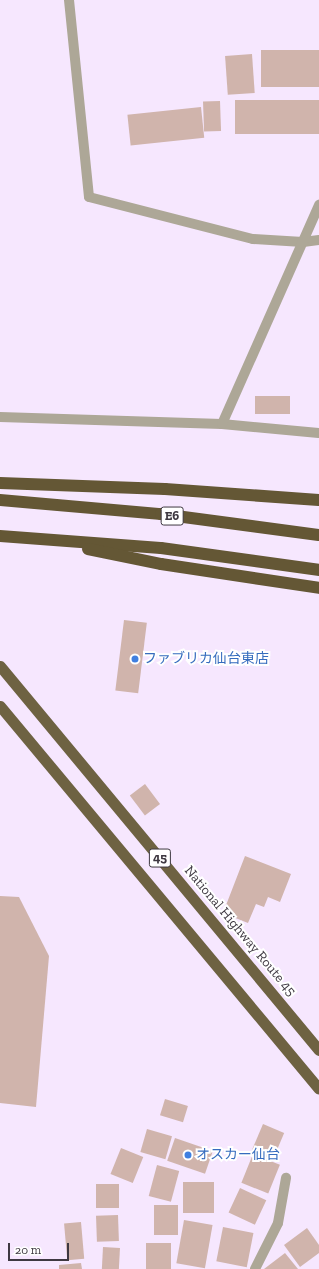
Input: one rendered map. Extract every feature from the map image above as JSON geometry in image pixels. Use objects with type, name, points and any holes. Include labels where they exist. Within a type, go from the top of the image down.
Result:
[{"type":"highway","points":[[0,482],[165,489],[319,500]]},
{"type":"highway","name":"E6","points":[[0,500],[161,514],[319,535]]},
{"type":"highway","name":"E6","points":[[0,536],[161,548],[319,570]]},
{"type":"highway","points":[[38,538],[161,564],[319,588]]},
{"type":"highway","name":"National Highway Route 45","points":[[0,666],[319,1050]]},
{"type":"highway","name":"45","points":[[0,706],[319,1089]]},
{"type":"street","points":[[69,0],[89,197],[252,238],[303,242],[319,240]]},
{"type":"street","points":[[222,424],[319,205]]},
{"type":"street","points":[[0,417],[222,424],[319,433]]},
{"type":"street","points":[[255,1269],[278,1223],[286,1178]]},
{"type":"building","points":[[261,50],[319,50],[319,87],[261,87]]},
{"type":"building","points":[[252,54],[255,93],[228,95],[225,56]]},
{"type":"building","points":[[235,100],[319,100],[319,134],[235,134]]},
{"type":"building","points":[[220,101],[221,131],[204,132],[203,102]]},
{"type":"building","points":[[201,107],[204,138],[131,146],[127,115]]},
{"type":"building","points":[[255,396],[290,396],[290,414],[255,414]]},
{"type":"building","points":[[124,620],[147,623],[138,693],[115,690]]},
{"type":"building","points":[[145,784],[160,804],[145,815],[130,795]]},
{"type":"building","points":[[245,856],[291,874],[280,902],[268,897],[264,907],[256,904],[248,923],[223,913]]},
{"type":"building","points":[[0,896],[19,897],[49,956],[36,1107],[0,1103]]},
{"type":"building","points":[[165,1099],[188,1106],[183,1122],[160,1115]]},
{"type":"building","points":[[263,1124],[284,1133],[273,1160],[252,1151]]},
{"type":"building","points":[[147,1129],[172,1136],[165,1159],[140,1152]]},
{"type":"building","points":[[175,1138],[213,1151],[205,1174],[167,1161]]},
{"type":"building","points":[[121,1148],[143,1157],[133,1183],[111,1174]]},
{"type":"building","points":[[253,1154],[280,1165],[268,1194],[241,1183]]},
{"type":"building","points":[[157,1165],[179,1171],[171,1202],[149,1196]]},
{"type":"building","points":[[183,1182],[214,1182],[214,1213],[183,1213]]},
{"type":"building","points":[[96,1184],[119,1184],[119,1208],[96,1208]]},
{"type":"building","points":[[240,1188],[266,1200],[255,1225],[229,1212]]},
{"type":"building","points":[[154,1205],[178,1205],[178,1235],[154,1235]]},
{"type":"building","points":[[118,1215],[119,1241],[97,1242],[96,1216]]},
{"type":"building","points":[[184,1220],[213,1225],[205,1268],[176,1263]]},
{"type":"building","points":[[81,1222],[84,1259],[67,1260],[64,1223]]},
{"type":"building","points":[[223,1227],[253,1233],[247,1267],[216,1261]]},
{"type":"building","points":[[307,1228],[319,1245],[319,1253],[300,1267],[284,1245]]},
{"type":"building","points":[[146,1243],[171,1243],[171,1269],[146,1269]]},
{"type":"building","points":[[103,1247],[120,1248],[119,1269],[102,1269]]},
{"type":"building","points":[[285,1253],[298,1269],[264,1269]]},
{"type":"building","points":[[81,1263],[82,1269],[59,1269],[59,1265]]},
{"type":"place","name":"ファブリカ仙台東店","points":[[135,659]]},
{"type":"place","name":"オスカー仙台","points":[[188,1155]]}]
